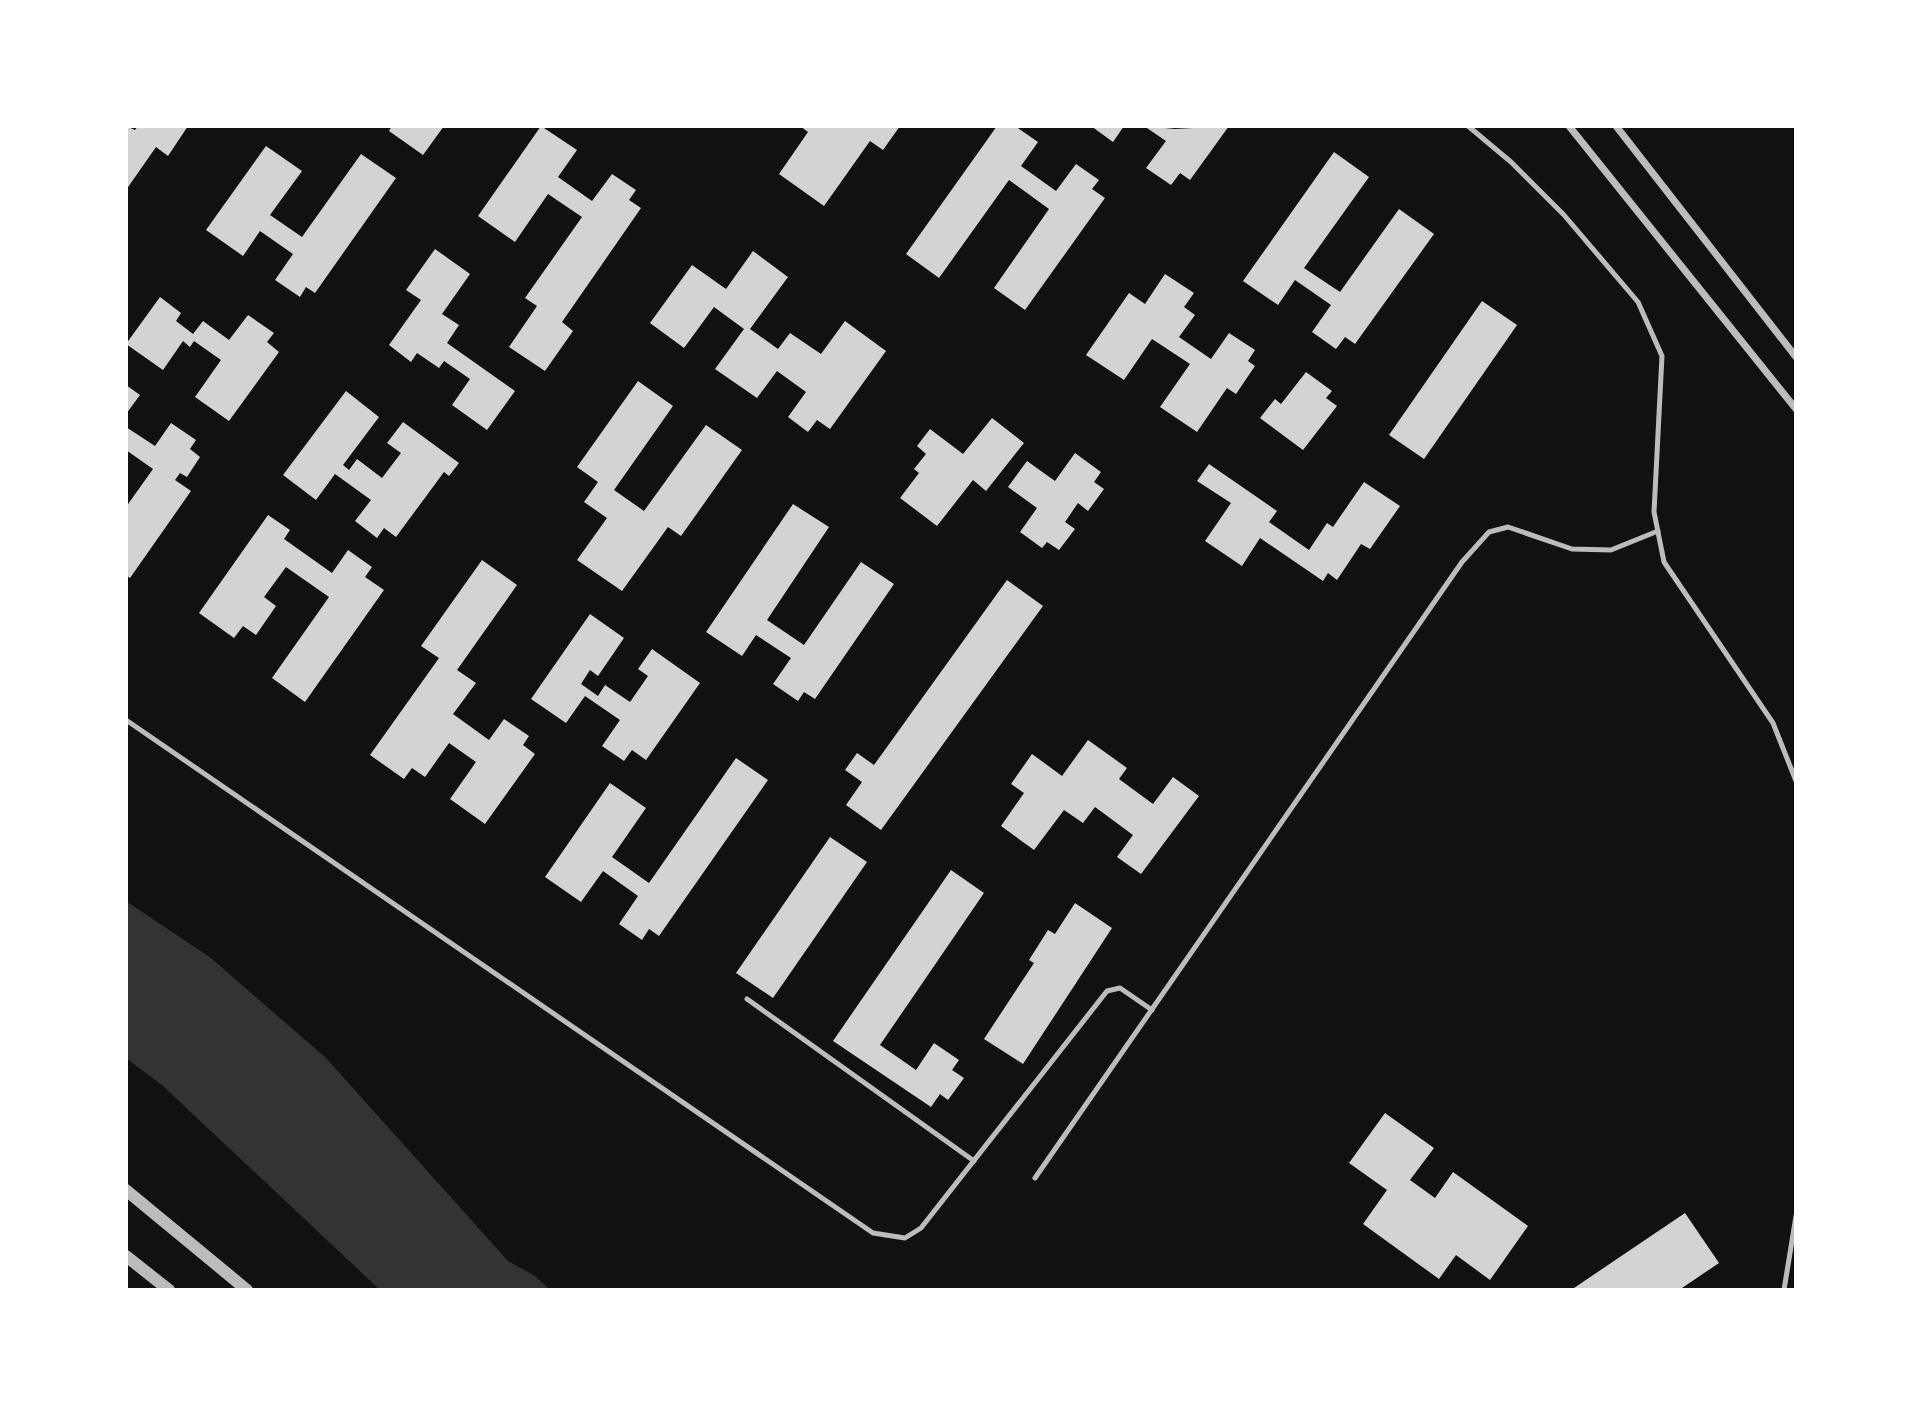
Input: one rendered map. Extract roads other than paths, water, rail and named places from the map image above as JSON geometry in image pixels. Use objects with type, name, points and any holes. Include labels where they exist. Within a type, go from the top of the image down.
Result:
[{"type":"street","points":[[1569,126],[1796,409]]},
{"type":"street","points":[[1616,126],[1796,357]]},
{"type":"street","points":[[126,1190],[247,1290]]},
{"type":"street","points":[[126,1256],[170,1290]]},
{"type":"lane","points":[[1468,126],[1511,162],[1564,215],[1638,302],[1662,356],[1654,512],[1664,562],[1773,723],[1796,782]]},
{"type":"lane","points":[[1035,1178],[1462,562],[1489,532],[1508,527],[1572,549],[1611,550],[1658,531]]},
{"type":"lane","points":[[126,720],[873,1233],[905,1238],[921,1228],[1107,991],[1120,988],[1152,1010]]},
{"type":"lane","points":[[747,999],[974,1161]]},
{"type":"lane","points":[[1784,1290],[1796,1216]]}]
